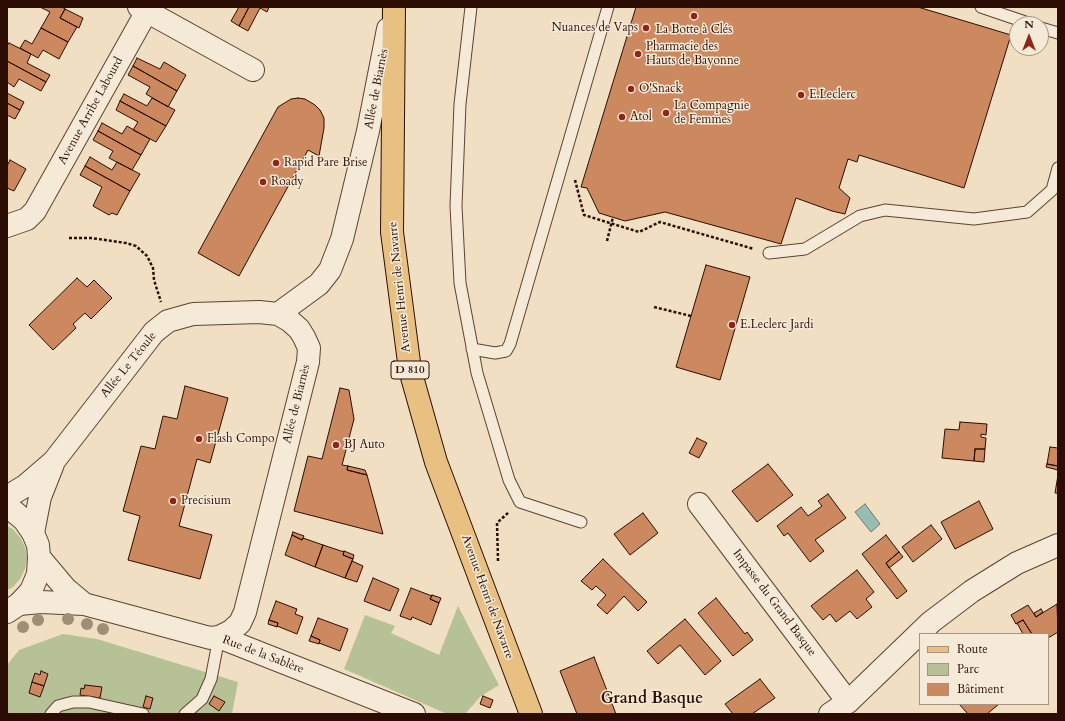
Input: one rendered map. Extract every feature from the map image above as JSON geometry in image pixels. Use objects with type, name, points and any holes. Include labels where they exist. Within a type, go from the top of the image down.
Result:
[{"type":"main road","name":"Avenue Henri de Navarre","points":[[394,7],[392,232],[410,370],[436,462],[531,714]]},
{"type":"street","name":"Allée de Biarnès","points":[[219,637],[231,631],[240,623],[245,612],[308,362],[309,348],[300,329],[278,314],[319,284],[330,270],[338,251],[368,132],[394,7]]},
{"type":"street","name":"Avenue Arribe Labourd","points":[[7,226],[27,219],[35,211],[143,9],[253,70]]},
{"type":"street","name":"Allée Le Téoule","points":[[7,497],[25,486],[54,461],[154,332],[168,320],[193,314],[259,312],[278,314]]},
{"type":"street","name":"Allée Le Téoule","points":[[33,533],[40,497],[54,461]]},
{"type":"street","name":"Impasse du Grand Basque","points":[[699,504],[848,702]]},
{"type":"street","points":[[7,508],[12,510],[24,520],[33,533],[38,545],[39,557],[38,574],[31,591],[13,608]]},
{"type":"street","points":[[920,633],[931,622],[972,591],[1017,563],[1058,545]]},
{"type":"street","name":"Rue de la Sablère","points":[[39,557],[66,589],[84,604]]},
{"type":"street","name":"Rue de la Sablère","points":[[13,608],[41,602],[84,604],[210,638],[219,637],[414,714]]},
{"type":"street","points":[[830,714],[848,702],[919,634]]},
{"type":"lane","points":[[471,7],[460,104],[456,206],[460,283],[472,350],[477,373],[507,472],[520,502],[581,522]]},
{"type":"lane","points":[[472,350],[495,353],[506,351],[510,344],[608,7]]},
{"type":"lane","points":[[982,7],[1009,16]]},
{"type":"lane","points":[[769,253],[805,249],[860,216],[885,210],[974,219],[1027,212],[1052,190],[1058,168]]},
{"type":"lane","points":[[185,714],[202,699],[211,678],[219,637]]},
{"type":"lane","points":[[50,714],[58,706],[73,702],[89,702],[143,714]]},
{"type":"path","points":[[560,169],[572,172],[584,215],[639,232],[660,222],[769,253]]},
{"type":"path","points":[[607,241],[613,217]]},
{"type":"path","points":[[69,238],[91,238],[126,242],[136,246],[147,256],[153,268],[154,280],[158,295],[168,320]]},
{"type":"path","points":[[654,307],[691,316]]},
{"type":"path","points":[[498,563],[497,523],[520,502]]},
{"type":"green space","points":[[7,526],[13,529],[20,537],[25,547],[27,558],[25,569],[20,579],[13,587],[7,590]]},
{"type":"green space","points":[[458,606],[499,685],[481,696],[465,714],[447,714],[344,669],[365,615],[395,626],[391,633],[439,655]]},
{"type":"green space","points":[[63,634],[97,639],[238,682],[232,714],[7,714],[7,665],[19,650]]},
{"type":"water","points":[[865,504],[880,524],[871,532],[855,512]]},
{"type":"building","points":[[40,7],[62,7],[65,9],[60,18],[77,27],[68,42],[41,28],[50,12]]},
{"type":"building","points":[[239,7],[249,7],[239,26],[231,21]]},
{"type":"building","points":[[249,7],[269,7],[267,12],[260,8],[248,31],[239,26]]},
{"type":"building","name":"E.Leclerc","points":[[636,7],[918,7],[1009,34],[1009,42],[964,188],[859,155],[857,162],[848,159],[839,188],[850,198],[845,214],[796,198],[781,244],[665,212],[625,221],[599,213],[587,188],[581,187]]},
{"type":"building","points":[[65,9],[83,18],[79,28],[60,18]]},
{"type":"building","points":[[41,28],[68,42],[59,59],[43,50],[38,58],[20,48],[25,40],[32,44]]},
{"type":"building","points":[[9,43],[31,54],[27,63],[50,75],[46,82],[7,61],[7,46]]},
{"type":"building","points":[[137,58],[160,69],[164,62],[186,75],[177,91],[133,66]]},
{"type":"building","points":[[7,61],[46,82],[41,91],[19,79],[14,87],[7,82]]},
{"type":"building","points":[[133,66],[177,91],[168,107],[146,94],[150,87],[128,75]]},
{"type":"building","points":[[7,93],[24,102],[20,110],[7,103]]},
{"type":"building","points":[[124,94],[147,106],[152,98],[175,110],[166,126],[120,101]]},
{"type":"building","points":[[291,99],[305,99],[315,105],[320,110],[324,118],[324,128],[319,156],[308,150],[239,276],[198,253],[278,107]]},
{"type":"building","points":[[120,101],[166,126],[156,142],[133,130],[138,122],[116,110]]},
{"type":"building","points":[[7,103],[20,110],[15,119],[7,115]]},
{"type":"building","points":[[102,123],[122,134],[127,126],[150,139],[141,155],[98,131]]},
{"type":"building","points":[[98,131],[141,155],[132,170],[109,158],[113,151],[93,140]]},
{"type":"building","points":[[90,157],[112,170],[117,162],[140,174],[130,191],[85,166]]},
{"type":"building","points":[[10,160],[26,169],[14,191],[7,188],[7,166]]},
{"type":"building","points":[[85,166],[130,191],[117,215],[112,213],[109,215],[93,206],[102,187],[80,175]]},
{"type":"building","points":[[706,265],[750,277],[720,380],[676,367]]},
{"type":"building","points":[[77,278],[87,287],[94,280],[112,298],[91,319],[85,313],[73,324],[76,328],[53,350],[29,325]]},
{"type":"building","points":[[185,386],[228,398],[210,463],[197,459],[179,526],[212,535],[200,579],[128,560],[140,516],[123,511],[141,446],[155,449],[163,416],[177,419]]},
{"type":"building","points":[[340,388],[349,390],[354,419],[342,465],[348,466],[347,470],[367,475],[383,534],[294,511],[308,456],[322,459]]},
{"type":"building","points":[[960,422],[987,424],[986,435],[981,434],[981,437],[986,438],[985,449],[975,449],[974,461],[942,458],[945,429],[959,430]]},
{"type":"building","points":[[697,438],[707,443],[699,458],[689,453]]},
{"type":"building","points":[[1050,447],[1058,448],[1058,466],[1047,464]]},
{"type":"building","points":[[975,449],[985,449],[984,462],[974,461]]},
{"type":"building","points":[[768,464],[793,495],[757,522],[732,491]]},
{"type":"building","points":[[1047,464],[1058,466],[1058,470],[1046,467]]},
{"type":"building","points":[[348,466],[365,470],[367,475],[347,470]]},
{"type":"building","points":[[1058,475],[1058,493],[1055,493]]},
{"type":"building","points":[[828,494],[846,518],[815,540],[824,551],[810,562],[788,533],[784,536],[777,526],[801,507],[808,516],[822,506],[818,501]]},
{"type":"building","points":[[979,501],[993,529],[955,549],[941,522]]},
{"type":"building","points":[[643,513],[658,533],[630,555],[614,534]]},
{"type":"building","points":[[931,525],[942,539],[913,562],[902,547]]},
{"type":"building","points":[[293,532],[304,536],[302,540],[292,535]]},
{"type":"building","points":[[292,535],[302,540],[303,538],[323,545],[315,567],[285,555]]},
{"type":"building","points":[[886,535],[899,552],[886,563],[907,591],[897,599],[862,554]]},
{"type":"building","points":[[323,545],[344,552],[343,555],[353,559],[345,578],[315,567]]},
{"type":"building","points":[[344,551],[354,555],[353,559],[343,555]]},
{"type":"building","points":[[899,552],[903,557],[889,568],[886,563]]},
{"type":"building","points":[[603,559],[647,602],[638,611],[624,596],[607,614],[597,605],[606,595],[596,586],[592,590],[581,581]]},
{"type":"building","points":[[352,561],[363,566],[357,582],[345,578]]},
{"type":"building","points":[[857,570],[874,592],[866,599],[872,607],[857,619],[850,611],[836,622],[830,614],[823,620],[811,606]]},
{"type":"building","points":[[373,578],[399,589],[390,611],[364,601]]},
{"type":"building","points":[[411,588],[432,596],[430,599],[439,603],[431,625],[412,617],[411,620],[400,616]]},
{"type":"building","points":[[432,595],[441,598],[439,603],[430,599]]},
{"type":"building","points":[[716,598],[745,634],[747,632],[753,640],[733,656],[698,613]]},
{"type":"building","points":[[276,601],[297,609],[295,614],[303,617],[297,634],[277,626],[278,623],[269,620]]},
{"type":"building","points":[[1057,604],[1058,632],[1049,637],[1049,633],[1031,633],[1023,620],[1016,624],[1011,615],[1028,605],[1036,617]]},
{"type":"building","points":[[1041,609],[1043,612],[1036,617],[1034,613]]},
{"type":"building","points":[[318,618],[348,629],[340,651],[319,643],[320,640],[311,636]]},
{"type":"building","points":[[685,619],[721,661],[705,675],[680,645],[658,664],[647,651]]},
{"type":"building","points":[[269,620],[278,623],[277,627],[268,624]]},
{"type":"building","points":[[1023,620],[1031,633],[1022,633],[1017,623]]},
{"type":"building","points":[[311,636],[320,640],[319,644],[309,641]]},
{"type":"building","points":[[594,657],[616,714],[577,714],[560,671]]},
{"type":"building","points":[[41,671],[48,674],[44,686],[32,682],[35,673],[40,675]]},
{"type":"building","points":[[760,679],[775,698],[752,714],[733,714],[725,704]]},
{"type":"building","points":[[32,682],[44,686],[40,697],[29,693]]},
{"type":"building","points":[[85,685],[102,687],[100,698],[80,695],[81,688],[84,689]]},
{"type":"building","points":[[146,696],[153,698],[150,709],[143,707]]},
{"type":"building","points":[[214,696],[225,702],[219,711],[209,704]]},
{"type":"building","points":[[483,696],[493,700],[490,708],[480,704]]},
{"type":"building","points":[[960,705],[998,705],[987,714],[968,714]]},
{"type":"place","name":"La Botte à Clés","points":[[694,16]]},
{"type":"place","name":"Nuances de Vaps","points":[[646,28]]},
{"type":"place","name":"Pharmacie des Hauts de Bayonne","points":[[638,54]]},
{"type":"place","name":"O'Snack","points":[[631,89]]},
{"type":"place","name":"E.Leclerc","points":[[801,95]]},
{"type":"place","name":"La Compagnie de Femmes","points":[[666,113]]},
{"type":"place","name":"Atol","points":[[622,117]]},
{"type":"place","name":"Rapid Pare Brise","points":[[276,163]]},
{"type":"place","name":"Roady","points":[[263,182]]},
{"type":"place","name":"E.Leclerc Jardi","points":[[732,325]]},
{"type":"place","name":"Flash Compo","points":[[199,439]]},
{"type":"place","name":"BJ Auto","points":[[336,445]]},
{"type":"place","name":"Precisium","points":[[173,501]]},
{"type":"district","name":"Grand Basque","points":[[652,699]]}]
